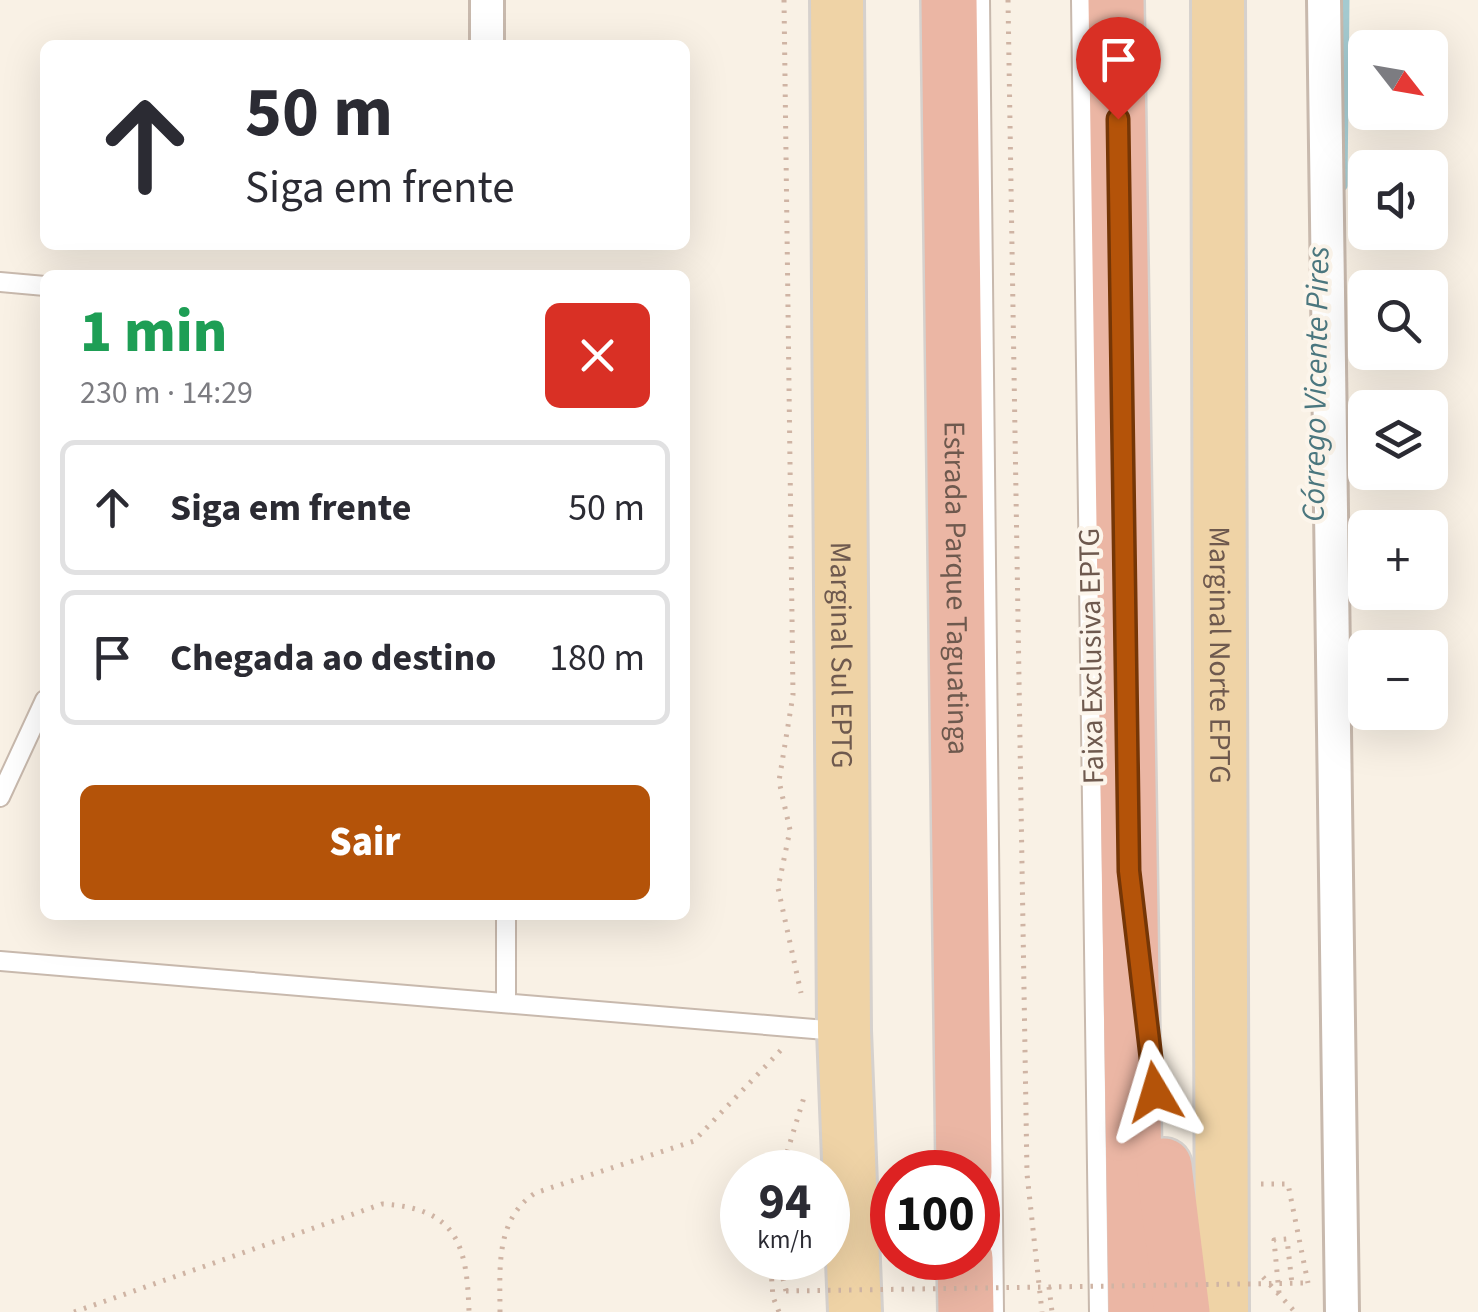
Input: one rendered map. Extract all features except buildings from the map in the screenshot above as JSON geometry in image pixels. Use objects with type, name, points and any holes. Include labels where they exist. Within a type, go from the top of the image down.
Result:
[{"type":"highway","name":"Estrada Parque Taguatinga","points":[[949,0],[964,1150]]},
{"type":"highway","points":[[1116,0],[1136,1312]]},
{"type":"highway","points":[[1129,871],[1182,1312]]},
{"type":"highway","points":[[965,1280],[966,1312]]},
{"type":"main road","name":"Marginal Sul EPTG","points":[[838,0],[824,1030],[855,1312]]},
{"type":"main road","name":"Marginal Norte EPTG","points":[[1218,0],[1222,1312]]},
{"type":"street","points":[[487,0],[487,40]]},
{"type":"street","points":[[1324,0],[1342,1312]]},
{"type":"lane","points":[[980,0],[994,1312]]},
{"type":"lane","name":"Faixa Exclusiva EPTG","points":[[1081,0],[1099,1312]]},
{"type":"lane","points":[[0,282],[40,286]]},
{"type":"lane","points":[[0,797],[40,711]]},
{"type":"lane","points":[[506,920],[506,1001]]},
{"type":"lane","points":[[0,962],[824,1030]]},
{"type":"path","points":[[784,0],[793,695],[779,781],[790,830],[778,888],[799,969],[824,1030],[788,1150]]},
{"type":"path","points":[[1008,0],[1027,1174],[1042,1312]]},
{"type":"path","points":[[500,1312],[500,1258],[515,1206],[535,1192],[694,1141],[750,1077],[824,1030]]},
{"type":"path","points":[[783,1280],[786,1291],[1308,1283],[1288,1184],[1256,1184],[1256,1202]]},
{"type":"path","points":[[74,1312],[382,1204],[424,1211],[454,1233],[468,1261],[469,1312]]},
{"type":"path","points":[[1280,1296],[1274,1240],[1287,1239],[1292,1284]]},
{"type":"path","points":[[1258,1272],[1295,1312]]},
{"type":"path","points":[[772,1280],[773,1297],[780,1312]]},
{"type":"path","points":[[1048,1287],[1052,1312]]},
{"type":"waterway","name":"Córrego Vicente Pires","points":[[1343,186],[1345,0]]},
{"type":"route","points":[[1118,119],[1129,871],[1155,1092]]}]
